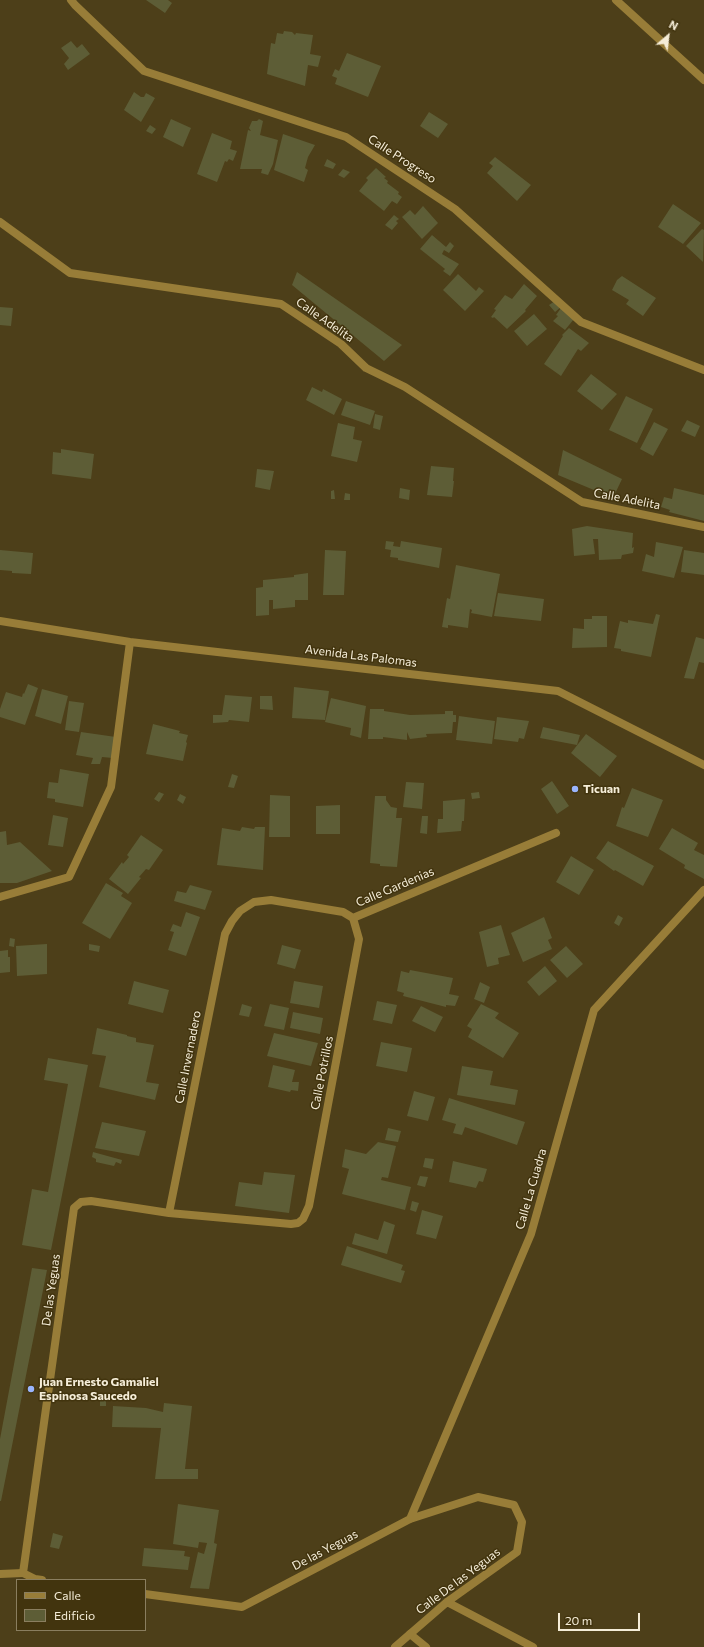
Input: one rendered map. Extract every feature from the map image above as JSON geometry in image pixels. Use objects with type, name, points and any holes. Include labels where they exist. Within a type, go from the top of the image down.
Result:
[{"type":"street","name":"Calle Progreso","points":[[71,0],[144,71],[346,137],[456,209],[581,322],[704,370]]},
{"type":"street","points":[[616,0],[704,80]]},
{"type":"street","name":"Calle Adelita","points":[[0,222],[70,274],[282,304],[341,344],[366,368],[405,387],[582,502],[704,527]]},
{"type":"street","name":"Avenida Las Palomas","points":[[0,621],[130,642],[558,691],[704,765]]},
{"type":"street","points":[[0,897],[69,877],[111,787],[130,642]]},
{"type":"street","name":"Calle Gardenias","points":[[240,911],[254,902],[270,900],[343,912],[353,918],[556,833]]},
{"type":"street","name":"Calle La Cuadra","points":[[410,1518],[531,1234],[594,1010],[704,890]]},
{"type":"street","name":"Calle Invernadero","points":[[169,1213],[225,934],[232,921],[240,911]]},
{"type":"street","name":"Calle Potrillos","points":[[291,1224],[298,1223],[303,1219],[309,1206],[359,939],[353,918]]},
{"type":"street","name":"De las Yeguas","points":[[23,1572],[74,1208],[81,1202],[91,1201],[169,1213],[291,1224]]},
{"type":"street","name":"De las Yeguas","points":[[146,1594],[242,1607],[410,1518],[478,1497],[514,1504]]},
{"type":"street","name":"Calle De las Yeguas","points":[[395,1647],[448,1602],[517,1552],[522,1522],[514,1504]]},
{"type":"street","points":[[0,1574],[23,1572],[35,1579]]},
{"type":"street","points":[[448,1602],[533,1647]]},
{"type":"street","points":[[410,1634],[426,1647]]},
{"type":"building","points":[[146,0],[168,0],[172,3],[165,13]]},
{"type":"building","points":[[284,31],[292,32],[295,35],[296,33],[313,35],[310,54],[321,56],[318,67],[308,65],[305,86],[267,74],[271,43],[275,44],[277,33],[283,34]]},
{"type":"building","points":[[71,41],[77,48],[82,44],[90,54],[68,70],[64,64],[69,58],[61,48]]},
{"type":"building","points":[[347,53],[381,66],[368,97],[335,84],[337,78],[332,76],[335,69],[339,71]]},
{"type":"building","points":[[134,92],[141,97],[144,97],[146,93],[155,98],[141,122],[124,110]]},
{"type":"building","points":[[429,112],[448,124],[438,138],[420,126]]},
{"type":"building","points":[[171,119],[191,128],[183,147],[163,137]]},
{"type":"building","points":[[259,119],[263,121],[260,135],[278,140],[273,164],[268,175],[261,173],[262,169],[240,169],[248,130],[251,131],[249,128],[252,121],[257,121]]},
{"type":"building","points":[[150,125],[156,129],[152,134],[146,131]]},
{"type":"building","points":[[212,133],[232,141],[230,149],[237,151],[233,161],[229,159],[227,162],[225,161],[217,182],[197,174]]},
{"type":"building","points":[[283,134],[315,145],[308,157],[305,168],[308,170],[304,182],[274,170]]},
{"type":"building","points":[[495,157],[531,185],[517,201],[487,173],[493,166],[489,163]]},
{"type":"building","points":[[327,159],[336,164],[333,169],[324,166]]},
{"type":"building","points":[[376,168],[386,177],[384,178],[388,181],[387,183],[399,192],[398,194],[402,197],[397,204],[392,201],[384,211],[359,191],[368,180],[366,178]]},
{"type":"building","points":[[343,169],[350,172],[344,178],[338,175]]},
{"type":"building","points":[[673,204],[701,223],[683,244],[658,227]]},
{"type":"building","points":[[423,206],[438,223],[422,239],[402,217],[410,210],[415,215]]},
{"type":"building","points":[[394,215],[399,219],[396,221],[398,223],[392,230],[385,225]]},
{"type":"building","points":[[702,229],[704,230],[703,262],[686,246]]},
{"type":"building","points":[[432,235],[446,247],[450,242],[454,246],[449,253],[444,250],[442,254],[459,264],[450,276],[443,271],[445,269],[420,249]]},
{"type":"building","points":[[297,272],[402,345],[384,361],[292,285]]},
{"type":"building","points":[[458,274],[476,291],[479,287],[484,291],[465,311],[443,290]]},
{"type":"building","points":[[622,276],[656,298],[643,316],[626,304],[629,300],[612,290],[617,280]]},
{"type":"building","points":[[524,284],[537,296],[525,310],[526,311],[507,329],[494,317],[491,317],[496,310],[494,309],[505,295],[512,299]]},
{"type":"building","points":[[555,301],[561,307],[555,312],[549,305]]},
{"type":"building","points":[[0,307],[13,308],[11,326],[0,325]]},
{"type":"building","points":[[561,308],[574,319],[565,330],[553,321],[558,316],[556,315]]},
{"type":"building","points":[[534,314],[547,329],[527,346],[514,331]]},
{"type":"building","points":[[569,328],[589,343],[581,351],[578,349],[561,376],[544,364],[563,336],[562,335]]},
{"type":"building","points":[[591,374],[617,394],[602,410],[577,391]]},
{"type":"building","points":[[312,387],[322,392],[323,389],[342,399],[334,415],[306,400]]},
{"type":"building","points":[[626,396],[653,409],[637,443],[609,430]]},
{"type":"building","points":[[346,401],[375,411],[370,425],[341,415]]},
{"type":"building","points":[[375,414],[383,416],[380,430],[373,428]]},
{"type":"building","points":[[687,420],[700,426],[695,437],[681,431]]},
{"type":"building","points":[[654,422],[668,429],[653,456],[640,449]]},
{"type":"building","points":[[338,423],[355,427],[353,439],[362,441],[357,462],[331,456]]},
{"type":"building","points":[[61,449],[94,454],[91,479],[52,474],[53,452],[61,453]]},
{"type":"building","points":[[563,450],[622,479],[613,498],[558,475]]},
{"type":"building","points":[[431,466],[454,468],[452,497],[427,495]]},
{"type":"building","points":[[257,469],[274,471],[270,490],[255,487]]},
{"type":"building","points":[[400,488],[410,490],[409,500],[399,498]]},
{"type":"building","points":[[674,488],[704,495],[704,521],[669,512],[670,510],[661,507],[664,497],[672,499]]},
{"type":"building","points":[[334,490],[335,499],[331,499],[331,491]]},
{"type":"building","points":[[345,493],[350,494],[350,500],[344,500]]},
{"type":"building","points":[[587,526],[633,533],[633,553],[622,555],[621,559],[599,560],[598,539],[593,539],[595,554],[574,556],[572,529]]},
{"type":"building","points":[[386,541],[394,542],[393,546],[400,547],[401,541],[442,548],[439,568],[390,557],[391,550],[385,549]]},
{"type":"building","points":[[656,542],[683,547],[674,578],[642,571],[646,554],[654,557]]},
{"type":"building","points":[[0,550],[33,553],[31,574],[12,573],[12,571],[0,570]]},
{"type":"building","points":[[325,550],[346,551],[344,595],[323,595]]},
{"type":"building","points":[[684,550],[704,553],[704,575],[681,572]]},
{"type":"building","points":[[456,565],[500,574],[492,617],[471,613],[472,610],[470,609],[468,628],[448,625],[448,628],[442,627],[447,598],[450,599]]},
{"type":"building","points":[[308,573],[308,600],[295,600],[295,607],[273,609],[273,600],[269,600],[269,615],[256,616],[256,588],[263,587],[263,580],[294,577],[294,575]]},
{"type":"building","points":[[498,593],[544,599],[541,621],[494,616]]},
{"type":"building","points":[[656,614],[660,615],[651,657],[621,651],[621,649],[614,648],[620,621],[628,623],[628,620],[653,624]]},
{"type":"building","points":[[592,616],[607,616],[607,647],[572,648],[573,628],[584,629],[584,619],[592,619]]},
{"type":"building","points":[[696,637],[704,639],[704,663],[699,662],[694,679],[684,678]]},
{"type":"building","points":[[28,684],[38,688],[25,725],[0,717],[0,709],[6,692],[22,697]]},
{"type":"building","points":[[294,687],[329,691],[325,720],[292,718]]},
{"type":"building","points":[[42,689],[68,696],[61,724],[35,716]]},
{"type":"building","points":[[225,695],[252,697],[249,722],[229,720],[228,722],[213,723],[213,715],[222,715]]},
{"type":"building","points":[[260,696],[272,696],[273,710],[260,709]]},
{"type":"building","points":[[331,698],[366,706],[361,738],[350,735],[351,728],[325,722]]},
{"type":"building","points":[[69,701],[84,703],[79,732],[65,730]]},
{"type":"building","points":[[370,709],[384,709],[384,711],[410,715],[445,714],[445,711],[453,711],[453,715],[456,715],[456,722],[453,722],[452,733],[426,734],[427,737],[410,739],[407,732],[407,740],[383,737],[383,739],[368,739]]},
{"type":"building","points":[[459,716],[495,721],[492,744],[456,740]]},
{"type":"building","points":[[497,717],[529,721],[524,739],[519,738],[518,742],[494,739]]},
{"type":"building","points":[[153,724],[180,731],[179,733],[188,735],[183,761],[146,754]]},
{"type":"building","points":[[543,727],[580,735],[577,745],[540,738]]},
{"type":"building","points":[[81,732],[116,737],[113,758],[102,757],[100,764],[91,764],[93,758],[76,755]]},
{"type":"building","points":[[586,734],[617,756],[600,777],[571,753]]},
{"type":"building","points":[[60,769],[89,774],[83,807],[55,802],[55,799],[47,798],[49,782],[58,783]]},
{"type":"building","points":[[232,774],[238,776],[234,788],[228,787]]},
{"type":"building","points":[[552,781],[569,806],[557,814],[541,789]]},
{"type":"building","points":[[406,782],[424,783],[422,809],[403,807]]},
{"type":"building","points":[[632,788],[663,800],[648,837],[616,826],[622,807],[624,808]]},
{"type":"building","points":[[159,792],[164,794],[159,802],[154,799]]},
{"type":"building","points":[[479,792],[480,798],[472,799],[471,793]]},
{"type":"building","points":[[180,794],[186,797],[183,804],[177,800]]},
{"type":"building","points":[[270,795],[290,796],[290,837],[269,837]]},
{"type":"building","points":[[375,796],[386,796],[386,800],[391,807],[397,808],[396,818],[402,818],[397,867],[380,866],[380,864],[370,863]]},
{"type":"building","points":[[465,799],[464,821],[462,821],[461,831],[437,833],[438,819],[443,819],[443,801]]},
{"type":"building","points":[[340,805],[340,834],[316,834],[316,806]]},
{"type":"building","points":[[53,815],[68,818],[63,847],[48,845]]},
{"type":"building","points":[[422,816],[428,816],[427,834],[420,833]]},
{"type":"building","points":[[242,827],[254,829],[255,827],[265,827],[263,870],[217,865],[222,828],[240,831]]},
{"type":"building","points":[[672,828],[698,843],[694,850],[704,855],[704,879],[684,868],[685,865],[659,849]]},
{"type":"building","points":[[6,831],[7,845],[20,842],[52,871],[17,883],[0,883],[0,832]]},
{"type":"building","points":[[141,835],[163,850],[149,870],[146,869],[139,877],[141,878],[128,894],[109,879],[122,862],[123,864],[129,857],[127,855]]},
{"type":"building","points":[[608,841],[654,866],[643,886],[615,870],[614,871],[596,858]]},
{"type":"building","points":[[571,856],[594,870],[579,895],[556,882]]},
{"type":"building","points":[[106,883],[123,893],[121,896],[132,903],[110,939],[82,923]]},
{"type":"building","points":[[190,885],[212,891],[205,910],[174,901],[177,891],[186,893]]},
{"type":"building","points":[[186,912],[200,917],[186,956],[168,950],[174,932],[170,931],[173,924],[181,927]]},
{"type":"building","points":[[618,915],[623,918],[619,926],[614,923]]},
{"type":"building","points":[[544,917],[552,938],[548,940],[552,949],[523,962],[511,933]]},
{"type":"building","points":[[501,925],[510,955],[498,958],[499,964],[487,967],[479,932]]},
{"type":"building","points":[[10,938],[15,939],[14,947],[9,946]]},
{"type":"building","points":[[47,944],[47,974],[17,976],[16,946]]},
{"type":"building","points":[[89,944],[100,946],[99,952],[89,950]]},
{"type":"building","points":[[282,945],[301,950],[295,969],[277,964]]},
{"type":"building","points":[[566,946],[583,964],[567,978],[550,960]]},
{"type":"building","points":[[8,950],[8,957],[10,957],[10,972],[0,973],[0,951]]},
{"type":"building","points":[[545,966],[557,981],[539,996],[527,982]]},
{"type":"building","points":[[410,970],[453,978],[449,994],[459,996],[455,1006],[446,1005],[446,1007],[403,996],[404,993],[397,991],[401,971],[409,973]]},
{"type":"building","points":[[134,981],[169,990],[163,1013],[128,1004]]},
{"type":"building","points":[[294,981],[323,986],[319,1008],[290,1003]]},
{"type":"building","points":[[480,982],[490,987],[484,1003],[474,999]]},
{"type":"building","points":[[377,1001],[397,1005],[392,1024],[373,1020]]},
{"type":"building","points":[[242,1004],[252,1007],[249,1017],[239,1015]]},
{"type":"building","points":[[270,1004],[289,1008],[284,1030],[264,1026]]},
{"type":"building","points":[[481,1004],[499,1013],[495,1018],[519,1033],[503,1058],[468,1037],[472,1029],[467,1026]]},
{"type":"building","points":[[421,1006],[443,1017],[435,1032],[412,1021]]},
{"type":"building","points":[[293,1012],[323,1018],[320,1034],[290,1028]]},
{"type":"building","points":[[97,1028],[136,1038],[136,1042],[154,1045],[146,1082],[159,1084],[155,1100],[99,1087],[106,1056],[92,1054]]},
{"type":"building","points":[[274,1033],[318,1043],[311,1066],[267,1056]]},
{"type":"building","points":[[381,1042],[412,1048],[407,1072],[376,1066]]},
{"type":"building","points":[[48,1058],[88,1065],[51,1250],[22,1245],[32,1189],[48,1192],[68,1084],[44,1080]]},
{"type":"building","points":[[273,1065],[295,1070],[292,1082],[299,1082],[298,1091],[291,1090],[290,1092],[268,1087]]},
{"type":"building","points":[[462,1066],[493,1071],[490,1085],[518,1090],[515,1105],[457,1095]]},
{"type":"building","points":[[414,1091],[435,1097],[428,1121],[407,1116]]},
{"type":"building","points":[[449,1098],[525,1122],[517,1145],[465,1127],[462,1135],[453,1133],[456,1124],[442,1120]]},
{"type":"building","points":[[102,1122],[146,1131],[139,1156],[95,1148]]},
{"type":"building","points":[[388,1128],[401,1131],[398,1142],[385,1140]]},
{"type":"building","points":[[378,1142],[396,1146],[388,1178],[382,1177],[381,1180],[411,1187],[405,1210],[342,1194],[349,1169],[342,1167],[345,1149],[366,1154]]},
{"type":"building","points":[[93,1152],[122,1160],[121,1164],[116,1162],[114,1166],[96,1162],[96,1159],[92,1157]]},
{"type":"building","points":[[425,1158],[434,1159],[432,1169],[423,1167]]},
{"type":"building","points":[[453,1161],[487,1169],[483,1182],[479,1181],[476,1188],[449,1182]]},
{"type":"building","points":[[264,1172],[295,1175],[289,1213],[235,1206],[239,1182],[262,1185]]},
{"type":"building","points":[[420,1176],[428,1177],[425,1187],[417,1185]]},
{"type":"building","points":[[412,1201],[419,1203],[416,1212],[410,1210]]},
{"type":"building","points":[[422,1210],[443,1216],[436,1239],[416,1234]]},
{"type":"building","points":[[384,1221],[395,1225],[387,1254],[352,1244],[355,1233],[378,1240]]},
{"type":"building","points":[[347,1246],[403,1265],[401,1270],[405,1271],[401,1283],[341,1265]]},
{"type":"building","points":[[32,1268],[47,1270],[0,1501],[0,1439]]},
{"type":"building","points":[[100,1401],[106,1401],[106,1406],[100,1406]]},
{"type":"building","points":[[164,1403],[192,1406],[185,1469],[198,1469],[198,1479],[155,1479],[161,1428],[112,1427],[113,1406],[146,1408],[163,1412]]},
{"type":"building","points":[[178,1504],[219,1510],[214,1543],[217,1544],[209,1589],[190,1588],[198,1552],[204,1554],[207,1543],[199,1542],[198,1548],[173,1544]]},
{"type":"building","points":[[53,1533],[63,1536],[59,1549],[50,1547]]},
{"type":"building","points":[[144,1548],[185,1551],[184,1556],[190,1557],[188,1570],[142,1566]]},
{"type":"place","name":"Ticuan","points":[[575,789]]},
{"type":"place","name":"Juan Ernesto Gamaliel Espinosa Saucedo","points":[[31,1389]]}]
